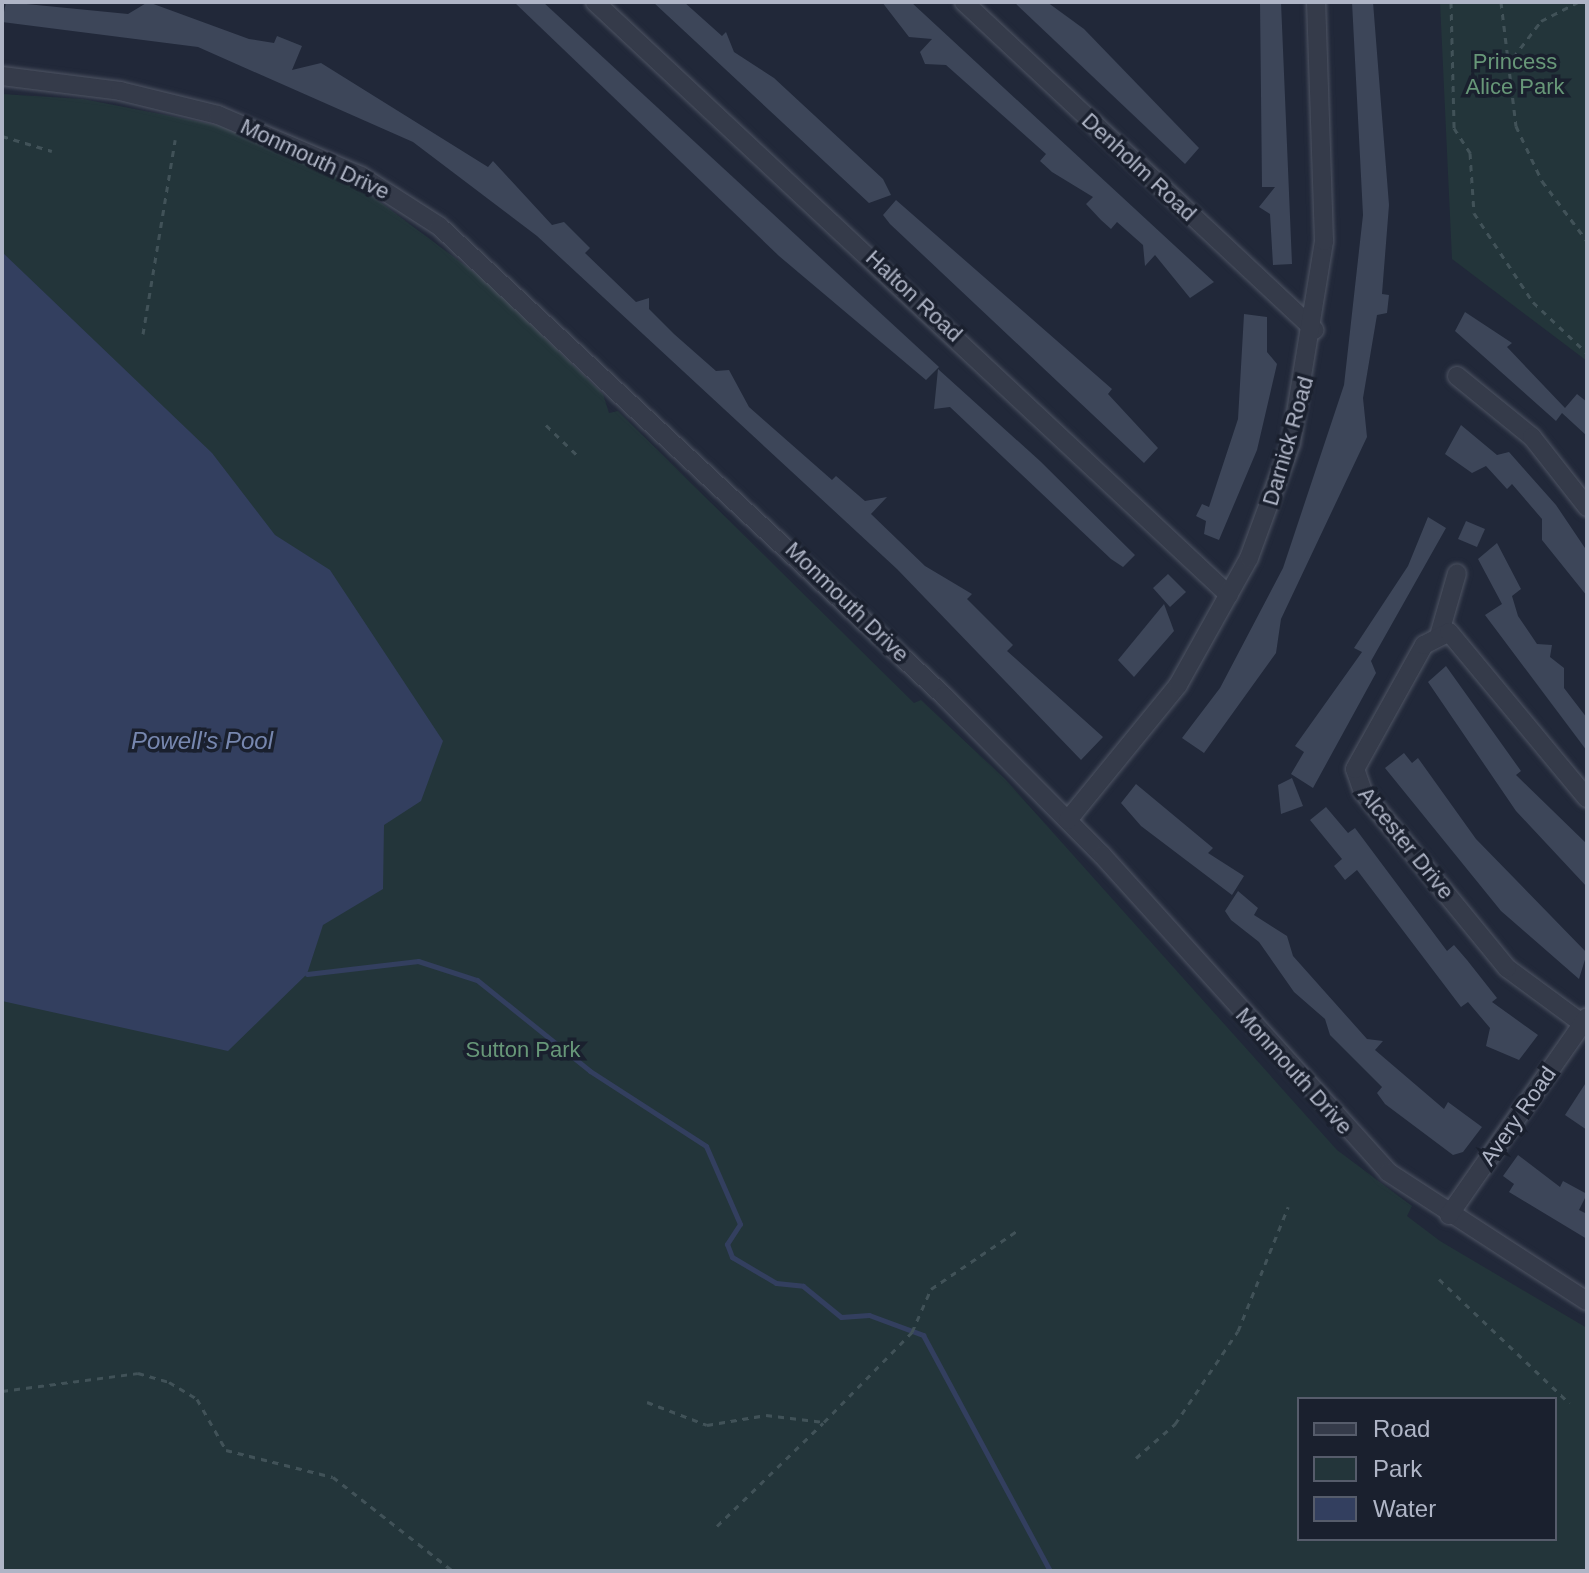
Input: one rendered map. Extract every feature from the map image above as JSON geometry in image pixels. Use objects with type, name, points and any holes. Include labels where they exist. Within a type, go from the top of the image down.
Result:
[{"type":"street","name":"Halton Road","points":[[595,2],[1229,595]]},
{"type":"street","name":"Denholm Road","points":[[964,2],[1314,330]]},
{"type":"street","name":"Darnick Road","points":[[1068,820],[1178,685],[1229,595],[1291,443],[1314,330],[1325,231],[1316,2]]},
{"type":"street","name":"Monmouth Drive","points":[[2,76],[120,91],[218,115],[361,176],[439,226],[791,547],[1068,820],[1339,1123],[1388,1172],[1449,1215],[1587,1301]]},
{"type":"street","points":[[1457,376],[1468,396],[1532,437],[1587,507]]},
{"type":"street","name":"Alcester Drive","points":[[1457,573],[1440,632],[1424,645],[1357,756],[1357,784],[1507,968],[1585,1020]]},
{"type":"street","points":[[1440,632],[1457,636],[1587,798]]},
{"type":"street","name":"Avery Road","points":[[1449,1215],[1585,1020]]},
{"type":"path","points":[[1451,2],[1454,128],[1470,153],[1474,213],[1533,302],[1587,353]]},
{"type":"path","points":[[1501,2],[1505,68],[1525,152],[1587,241]]},
{"type":"path","points":[[1505,68],[1541,21],[1578,2]]},
{"type":"path","points":[[2,136],[52,151]]},
{"type":"path","points":[[143,334],[175,140]]},
{"type":"path","points":[[546,425],[578,456]]},
{"type":"path","points":[[1136,1458],[1175,1424],[1238,1331],[1288,1207]]},
{"type":"path","points":[[717,1526],[912,1332],[931,1289],[1018,1230]]},
{"type":"path","points":[[1439,1279],[1569,1403]]},
{"type":"path","points":[[2,1391],[138,1373],[169,1382],[197,1399],[226,1450],[333,1477],[453,1571]]},
{"type":"path","points":[[647,1402],[707,1425],[766,1415],[824,1422]]},
{"type":"green space","name":"Princess Alice Park","points":[[1440,2],[1587,2],[1587,361],[1452,259]]},
{"type":"green space","name":"Sutton Park","points":[[2,94],[83,99],[222,126],[360,187],[486,281],[603,394],[609,413],[618,411],[914,703],[921,700],[1005,779],[1337,1150],[1412,1206],[1407,1216],[1440,1241],[1587,1328],[1587,1571],[2,1571]]},
{"type":"water","name":"Powell's Pool","points":[[2,252],[212,453],[275,535],[330,570],[443,741],[421,801],[384,825],[383,889],[323,925],[307,974],[228,1051],[2,1001]]},
{"type":"building","points":[[6,2],[128,14],[148,2],[249,39],[274,43],[277,36],[302,46],[292,70],[321,63],[488,167],[493,161],[552,225],[564,222],[590,248],[585,253],[636,302],[649,298],[649,309],[674,334],[716,371],[729,370],[749,407],[832,480],[836,476],[865,501],[887,497],[871,514],[925,566],[972,594],[967,599],[1013,645],[1007,651],[1103,737],[1081,760],[897,569],[537,236],[413,142],[198,47],[2,22]]},
{"type":"building","points":[[514,2],[543,2],[939,367],[926,380],[779,256]]},
{"type":"building","points":[[653,2],[684,2],[722,36],[726,32],[734,52],[774,78],[883,179],[891,195],[869,203]]},
{"type":"building","points":[[882,2],[911,2],[1214,282],[1190,298],[1155,255],[1145,266],[1143,245],[1117,222],[1111,229],[1101,220],[1086,204],[1093,197],[1052,172],[1040,161],[1046,154],[946,65],[925,64],[920,52],[932,39],[909,37]]},
{"type":"building","points":[[1014,2],[1047,2],[1084,29],[1199,148],[1185,164]]},
{"type":"building","points":[[1260,2],[1281,2],[1292,264],[1273,265],[1270,214],[1259,207],[1275,187],[1262,187]]},
{"type":"building","points":[[1352,2],[1373,2],[1389,205],[1382,294],[1389,295],[1387,313],[1377,315],[1363,398],[1367,437],[1281,619],[1276,653],[1204,753],[1182,738],[1220,688],[1283,568],[1344,385],[1363,215]]},
{"type":"building","points":[[896,200],[1112,389],[1108,394],[1158,448],[1144,463],[890,224],[883,215]]},
{"type":"building","points":[[1465,312],[1512,343],[1507,347],[1565,408],[1577,394],[1587,402],[1587,436],[1562,413],[1556,421],[1455,331]]},
{"type":"building","points":[[1244,314],[1267,317],[1267,352],[1277,364],[1257,450],[1219,540],[1204,534],[1206,521],[1196,516],[1202,504],[1209,507],[1238,419]]},
{"type":"building","points":[[938,369],[1040,461],[1135,555],[1123,567],[950,407],[934,409]]},
{"type":"building","points":[[1461,425],[1497,455],[1509,452],[1556,505],[1587,551],[1587,596],[1542,540],[1542,519],[1512,484],[1507,489],[1486,466],[1472,473],[1445,454]]},
{"type":"building","points":[[1428,517],[1446,528],[1371,661],[1376,673],[1313,788],[1291,774],[1304,752],[1295,746],[1362,652],[1354,648],[1408,566]]},
{"type":"building","points":[[1466,521],[1485,529],[1477,547],[1458,539]]},
{"type":"building","points":[[1497,543],[1521,589],[1512,596],[1518,616],[1537,644],[1552,645],[1550,657],[1564,668],[1564,688],[1587,718],[1587,751],[1485,615],[1502,604],[1478,559]]},
{"type":"building","points":[[1168,574],[1186,592],[1170,607],[1153,588]]},
{"type":"building","points":[[1164,604],[1174,631],[1134,677],[1118,660]]},
{"type":"building","points":[[1446,666],[1521,771],[1516,775],[1587,844],[1587,887],[1516,811],[1428,682]]},
{"type":"building","points":[[1404,753],[1412,763],[1418,758],[1476,839],[1587,953],[1579,979],[1501,911],[1385,768]]},
{"type":"building","points":[[1292,778],[1303,806],[1281,814],[1278,785]]},
{"type":"building","points":[[1136,784],[1213,848],[1208,853],[1244,876],[1232,895],[1141,826],[1121,803]]},
{"type":"building","points":[[1326,807],[1348,833],[1355,828],[1447,951],[1454,945],[1497,998],[1492,1002],[1538,1035],[1519,1060],[1486,1046],[1490,1028],[1468,1002],[1461,1007],[1357,870],[1345,880],[1334,866],[1342,859],[1310,820]]},
{"type":"building","points":[[1238,891],[1258,908],[1254,915],[1287,936],[1293,956],[1367,1039],[1383,1041],[1375,1050],[1444,1109],[1448,1102],[1482,1127],[1463,1152],[1453,1155],[1385,1104],[1377,1093],[1382,1087],[1330,1035],[1325,1019],[1294,992],[1259,942],[1231,920],[1225,911]]},
{"type":"building","points":[[1587,1081],[1587,1130],[1565,1115]]},
{"type":"building","points":[[1518,1155],[1560,1187],[1563,1181],[1587,1194],[1579,1210],[1587,1214],[1587,1239],[1509,1192],[1514,1184],[1503,1176]]},
{"type":"waterway","points":[[307,974],[418,961],[477,980],[590,1071],[706,1146],[740,1224],[727,1244],[732,1257],[776,1283],[803,1286],[841,1317],[869,1315],[923,1335],[1050,1571]]}]
